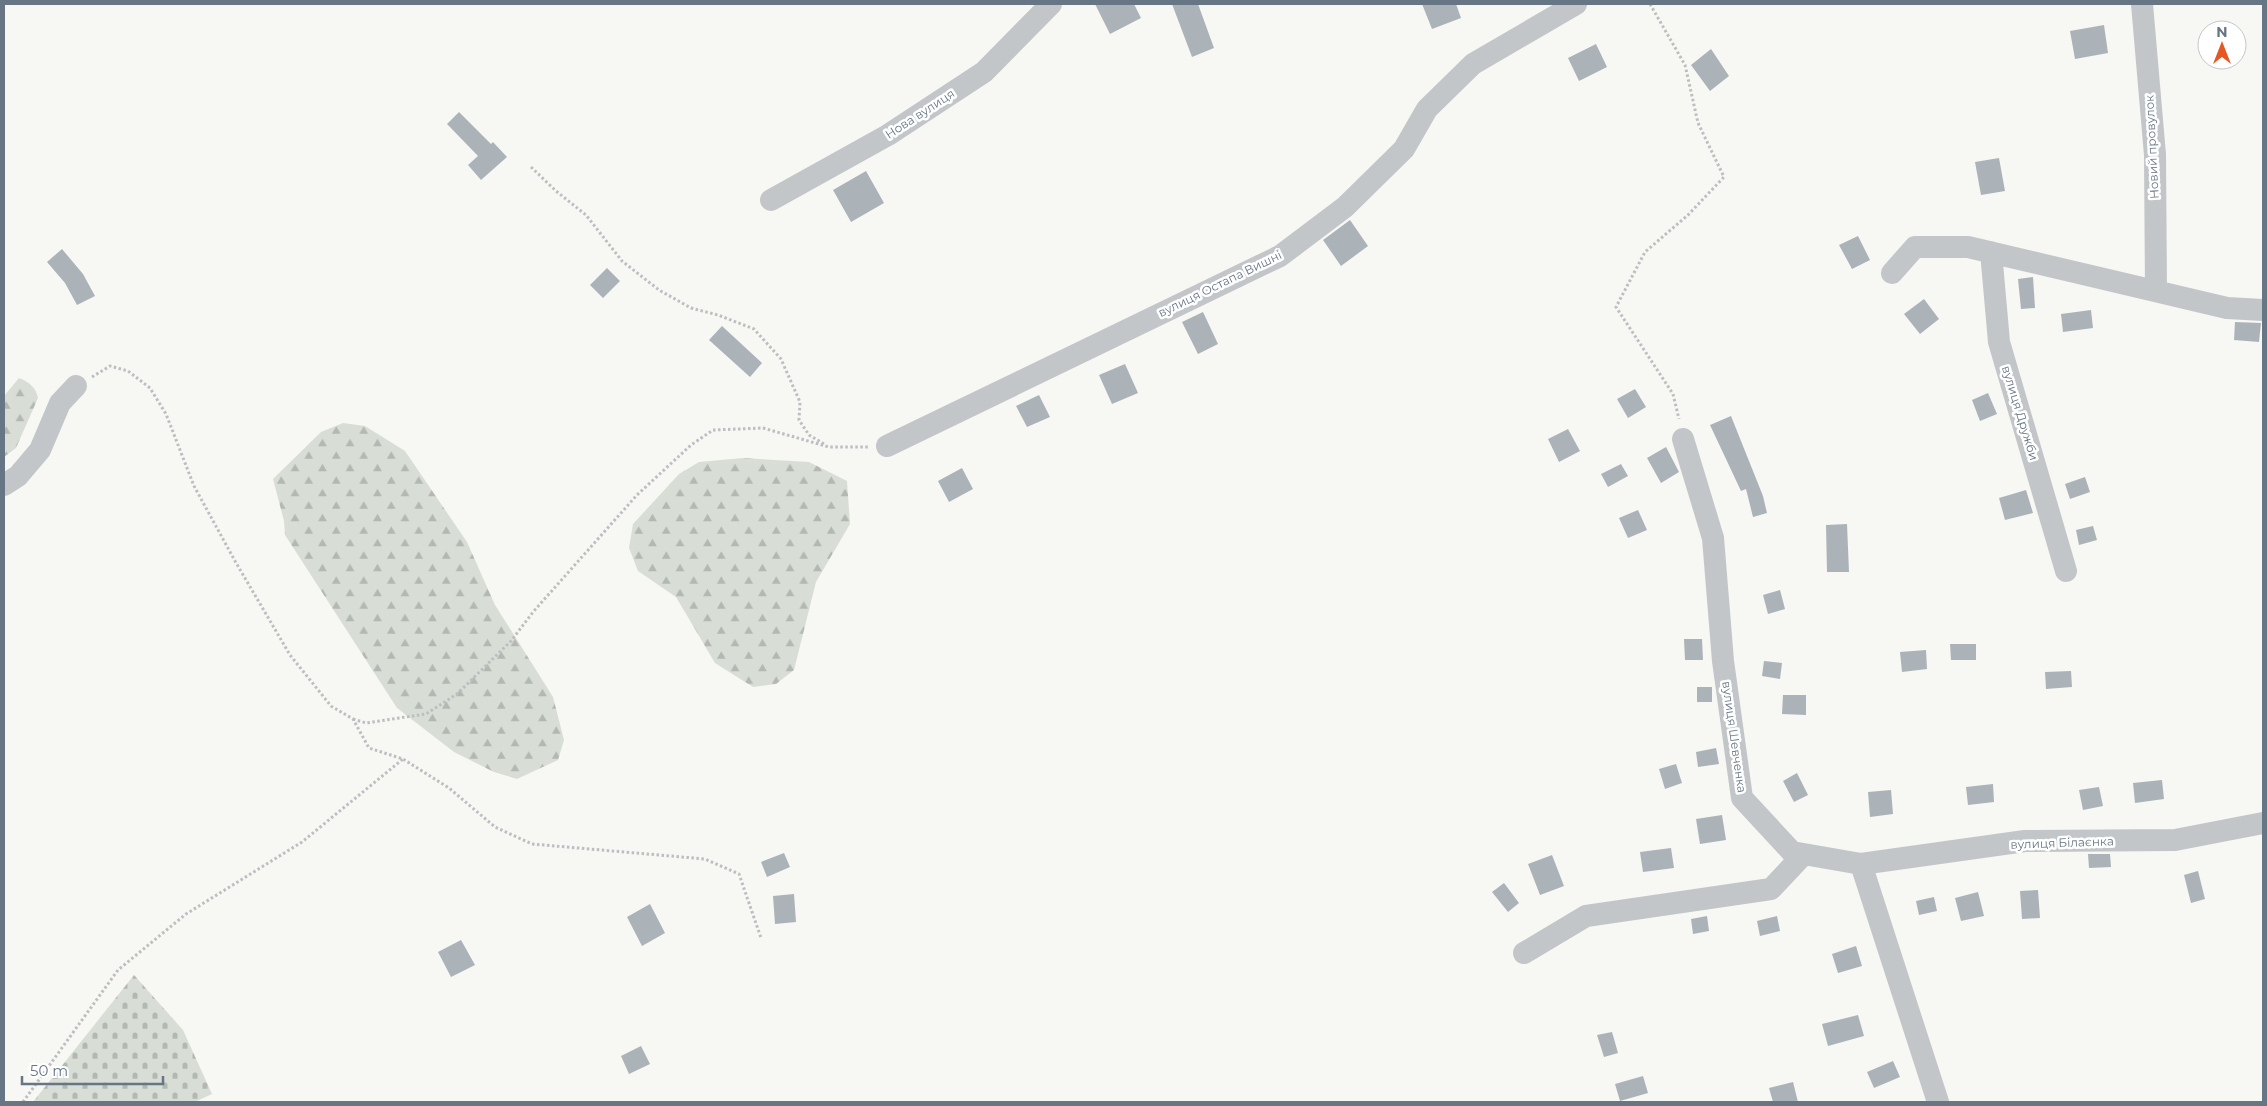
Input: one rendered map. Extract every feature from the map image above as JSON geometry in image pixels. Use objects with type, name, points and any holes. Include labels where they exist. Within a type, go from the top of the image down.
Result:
[{"type":"street","name":"Нова вулиця","points":[[770,200],[888,136],[984,72],[1051,4]]},
{"type":"street","name":"вулиця Остапа Вишні","points":[[887,446],[1280,256],[1345,207],[1404,149],[1428,110],[1473,64],[1576,4]]},
{"type":"street","name":"Новий провулок","points":[[2142,4],[2155,155],[2156,291]]},
{"type":"street","points":[[1892,273],[1915,247],[1968,247],[2227,308],[2263,310]]},
{"type":"street","name":"вулиця Дружби","points":[[1991,252],[1999,342],[2066,571]]},
{"type":"street","points":[[4,485],[18,476],[40,450],[60,404],[76,386]]},
{"type":"street","name":"вулиця Шевченка","points":[[1683,439],[1713,538],[1723,661],[1742,798],[1792,852],[1861,864]]},
{"type":"street","name":"вулиця Білаєнка","points":[[1861,864],[2025,841],[2175,840],[2263,824]]},
{"type":"street","points":[[1524,953],[1586,916],[1771,889],[1804,854]]},
{"type":"street","points":[[1861,864],[1938,1102]]},
{"type":"path","points":[[1650,4],[1684,65],[1698,123],[1724,178],[1688,215],[1644,252],[1616,307],[1673,394],[1683,439]]},
{"type":"path","points":[[531,167],[556,191],[586,215],[622,260],[659,290],[691,308],[718,315],[754,329],[780,359],[800,402],[799,420],[804,428],[809,435],[829,447]]},
{"type":"path","points":[[76,386],[110,366],[128,371],[150,388],[166,414],[194,486],[235,562],[290,655],[331,706],[352,720],[366,723],[426,714],[457,694],[511,641],[533,612],[637,495],[691,446],[713,430],[763,428],[829,447],[887,446]]},
{"type":"path","points":[[352,720],[369,748],[403,759],[449,788],[495,827],[532,844],[706,859],[739,874],[761,938]]},
{"type":"path","points":[[23,1102],[118,970],[186,914],[302,842],[403,759]]},
{"type":"green space","points":[[19,378],[32,385],[38,398],[16,448],[4,457],[4,396]]},
{"type":"green space","points":[[343,423],[365,426],[405,451],[467,542],[495,605],[553,697],[564,740],[558,760],[517,779],[494,772],[454,752],[397,708],[285,535],[284,521],[273,479],[321,432]]},
{"type":"green space","points":[[743,458],[809,462],[847,481],[850,524],[816,582],[794,670],[776,684],[753,687],[715,663],[676,597],[638,571],[629,548],[633,524],[679,474],[699,462]]},
{"type":"green space","points":[[134,975],[183,1030],[212,1094],[195,1102],[33,1102]]},
{"type":"building","points":[[1095,4],[1134,4],[1141,18],[1110,34]]},
{"type":"building","points":[[1172,4],[1198,4],[1214,48],[1192,57]]},
{"type":"building","points":[[1422,4],[1456,4],[1461,18],[1432,29]]},
{"type":"building","points":[[2104,25],[2108,53],[2075,59],[2070,31]]},
{"type":"building","points":[[1596,44],[1607,67],[1579,81],[1568,58]]},
{"type":"building","points":[[1711,49],[1729,76],[1710,91],[1691,65]]},
{"type":"building","points":[[459,112],[507,157],[481,180],[468,165],[478,156],[447,124]]},
{"type":"building","points":[[1999,158],[2005,191],[1981,195],[1975,162]]},
{"type":"building","points":[[866,171],[884,203],[851,222],[833,190]]},
{"type":"building","points":[[1350,220],[1368,246],[1341,266],[1323,240]]},
{"type":"building","points":[[1858,236],[1870,260],[1852,269],[1839,245]]},
{"type":"building","points":[[62,249],[83,274],[95,296],[77,305],[65,283],[47,262]]},
{"type":"building","points":[[607,268],[620,281],[603,298],[590,285]]},
{"type":"building","points":[[2033,277],[2035,308],[2021,309],[2018,279]]},
{"type":"building","points":[[1924,299],[1939,319],[1920,334],[1904,314]]},
{"type":"building","points":[[2091,310],[2093,328],[2063,332],[2061,314]]},
{"type":"building","points":[[1203,312],[1218,344],[1198,354],[1182,322]]},
{"type":"building","points":[[2235,322],[2261,323],[2259,342],[2234,340]]},
{"type":"building","points":[[722,326],[762,363],[750,377],[709,340]]},
{"type":"building","points":[[1125,364],[1138,393],[1112,404],[1099,375]]},
{"type":"building","points":[[1635,389],[1646,407],[1628,418],[1617,399]]},
{"type":"building","points":[[1988,393],[1997,414],[1980,421],[1972,400]]},
{"type":"building","points":[[1039,395],[1050,417],[1027,427],[1016,406]]},
{"type":"building","points":[[1731,416],[1763,496],[1767,513],[1753,517],[1746,489],[1741,491],[1710,425]]},
{"type":"building","points":[[1568,429],[1580,451],[1559,462],[1548,439]]},
{"type":"building","points":[[1666,447],[1679,472],[1661,483],[1647,458]]},
{"type":"building","points":[[1621,464],[1628,476],[1608,487],[1601,474]]},
{"type":"building","points":[[962,468],[973,489],[949,502],[938,481]]},
{"type":"building","points":[[2085,477],[2090,492],[2070,499],[2065,484]]},
{"type":"building","points":[[2026,490],[2033,513],[2005,520],[1999,498]]},
{"type":"building","points":[[1638,510],[1647,530],[1628,538],[1619,518]]},
{"type":"building","points":[[1847,524],[1849,572],[1827,572],[1826,525]]},
{"type":"building","points":[[2093,526],[2097,540],[2079,545],[2076,530]]},
{"type":"building","points":[[1780,590],[1785,609],[1768,614],[1763,595]]},
{"type":"building","points":[[1684,639],[1702,639],[1703,660],[1685,660]]},
{"type":"building","points":[[1950,644],[1976,644],[1976,660],[1951,660]]},
{"type":"building","points":[[1926,650],[1927,669],[1902,672],[1900,652]]},
{"type":"building","points":[[1764,661],[1782,663],[1780,679],[1762,676]]},
{"type":"building","points":[[2071,671],[2072,687],[2046,689],[2045,672]]},
{"type":"building","points":[[1697,687],[1712,687],[1712,702],[1697,702]]},
{"type":"building","points":[[1783,695],[1806,695],[1806,715],[1782,714]]},
{"type":"building","points":[[1716,748],[1719,764],[1698,767],[1696,752]]},
{"type":"building","points":[[1676,764],[1682,783],[1665,789],[1659,769]]},
{"type":"building","points":[[1797,773],[1808,795],[1794,802],[1783,781]]},
{"type":"building","points":[[2162,780],[2164,799],[2135,803],[2133,783]]},
{"type":"building","points":[[1993,784],[1994,802],[1968,805],[1966,787]]},
{"type":"building","points":[[2099,787],[2103,806],[2083,810],[2079,790]]},
{"type":"building","points":[[1891,790],[1893,814],[1870,817],[1868,792]]},
{"type":"building","points":[[1722,815],[1726,840],[1700,844],[1696,819]]},
{"type":"building","points":[[1671,848],[1674,868],[1643,872],[1640,852]]},
{"type":"building","points":[[784,853],[790,867],[767,877],[761,862]]},
{"type":"building","points":[[2088,854],[2110,854],[2111,867],[2089,868]]},
{"type":"building","points":[[1552,855],[1564,886],[1540,895],[1528,864]]},
{"type":"building","points":[[2198,871],[2205,899],[2191,903],[2184,875]]},
{"type":"building","points":[[1504,883],[1519,903],[1508,912],[1492,892]]},
{"type":"building","points":[[2038,890],[2040,918],[2022,919],[2020,891]]},
{"type":"building","points":[[1978,892],[1984,916],[1961,921],[1955,898]]},
{"type":"building","points":[[794,894],[796,922],[775,924],[773,896]]},
{"type":"building","points":[[1934,897],[1937,911],[1919,915],[1916,901]]},
{"type":"building","points":[[650,904],[665,933],[642,946],[627,917]]},
{"type":"building","points":[[1707,916],[1709,931],[1693,934],[1691,919]]},
{"type":"building","points":[[1777,916],[1780,931],[1760,936],[1757,921]]},
{"type":"building","points":[[461,940],[475,965],[451,977],[438,952]]},
{"type":"building","points":[[1856,946],[1862,966],[1838,973],[1832,954]]},
{"type":"building","points":[[1858,1015],[1864,1036],[1828,1046],[1822,1024]]},
{"type":"building","points":[[1612,1032],[1618,1053],[1604,1057],[1597,1035]]},
{"type":"building","points":[[641,1046],[650,1064],[629,1074],[621,1056]]},
{"type":"building","points":[[1893,1061],[1900,1077],[1874,1088],[1867,1072]]},
{"type":"building","points":[[1643,1076],[1648,1093],[1620,1101],[1615,1084]]},
{"type":"building","points":[[1793,1082],[1798,1102],[1773,1102],[1769,1088]]}]
